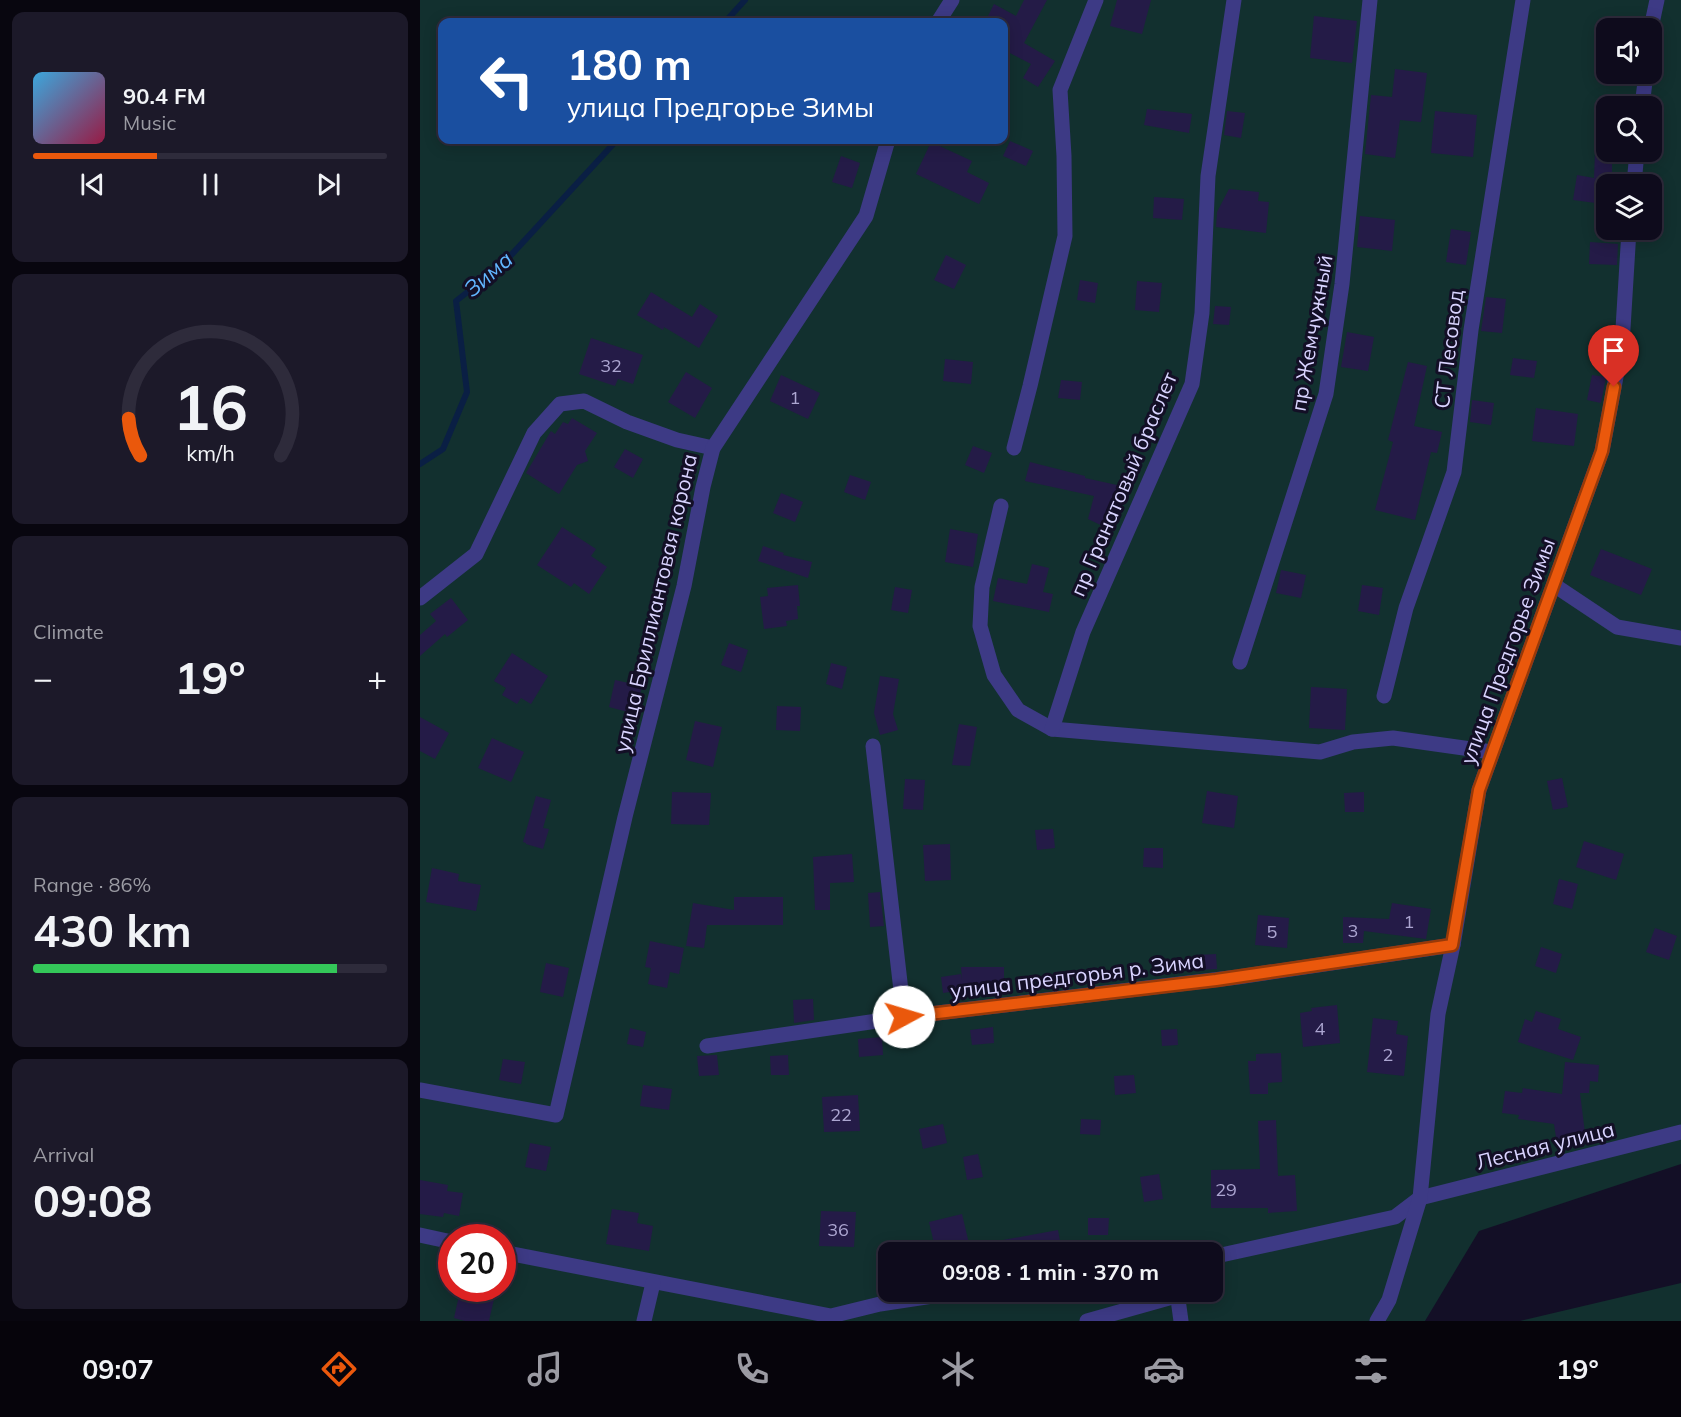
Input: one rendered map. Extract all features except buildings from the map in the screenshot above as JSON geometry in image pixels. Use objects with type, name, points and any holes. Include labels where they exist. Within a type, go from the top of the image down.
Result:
[{"type":"street","points":[[941,18],[952,0]]},
{"type":"street","points":[[1014,448],[1065,236],[1060,90],[1096,0]]},
{"type":"street","name":"пр Гранатовый браслет","points":[[1052,729],[1083,632],[1192,384],[1202,313],[1208,176],[1234,0]]},
{"type":"street","name":"пр Жемчужный","points":[[1240,662],[1326,394],[1342,284],[1370,0]]},
{"type":"street","name":"СТ Лесовод","points":[[1384,696],[1406,608],[1454,472],[1471,330],[1523,0]]},
{"type":"street","points":[[1653,18],[1657,0]]},
{"type":"street","name":"улица Бриллиантовая корона","points":[[420,1090],[556,1115],[625,818],[684,586],[713,448],[866,216],[887,144]]},
{"type":"street","name":"улица Предгорье Зимы","points":[[1377,1321],[1389,1300],[1420,1198],[1438,1014],[1479,790],[1602,451],[1622,345],[1628,240]]},
{"type":"street","points":[[420,598],[476,554],[534,433],[560,404],[584,400],[627,422],[677,440],[713,448]]},
{"type":"street","points":[[1000,506],[982,587],[980,626],[994,675],[1018,710],[1052,729],[1320,752],[1353,742],[1393,738],[1492,752]]},
{"type":"street","points":[[1554,585],[1617,627],[1681,638]]},
{"type":"street","points":[[873,746],[904,1017]]},
{"type":"street","name":"улица предгорья р. Зима","points":[[707,1046],[904,1017],[1216,980],[1452,945]]},
{"type":"street","name":"Лесная улица","points":[[1420,1198],[1681,1132]]},
{"type":"street","points":[[1223,1255],[1395,1217],[1420,1198]]},
{"type":"street","points":[[420,1236],[438,1239]]},
{"type":"street","points":[[516,1255],[830,1318],[893,1302]]},
{"type":"street","points":[[644,1321],[653,1283]]},
{"type":"street","points":[[1087,1321],[1150,1302]]},
{"type":"street","points":[[1178,1302],[1180,1321]]},
{"type":"green space","points":[[420,0],[1681,0],[1681,1164],[1479,1231],[1425,1321],[420,1321]]},
{"type":"green space","points":[[1681,1283],[1681,1321],[1520,1321]]},
{"type":"waterway","name":"Зима","points":[[729,18],[745,0]]},
{"type":"waterway","name":"Зима","points":[[420,464],[443,449],[467,392],[456,301],[502,265],[613,144]]},
{"type":"route","points":[[904,1017],[1102,995],[1452,945],[1479,790],[1602,451],[1614,387]]}]
